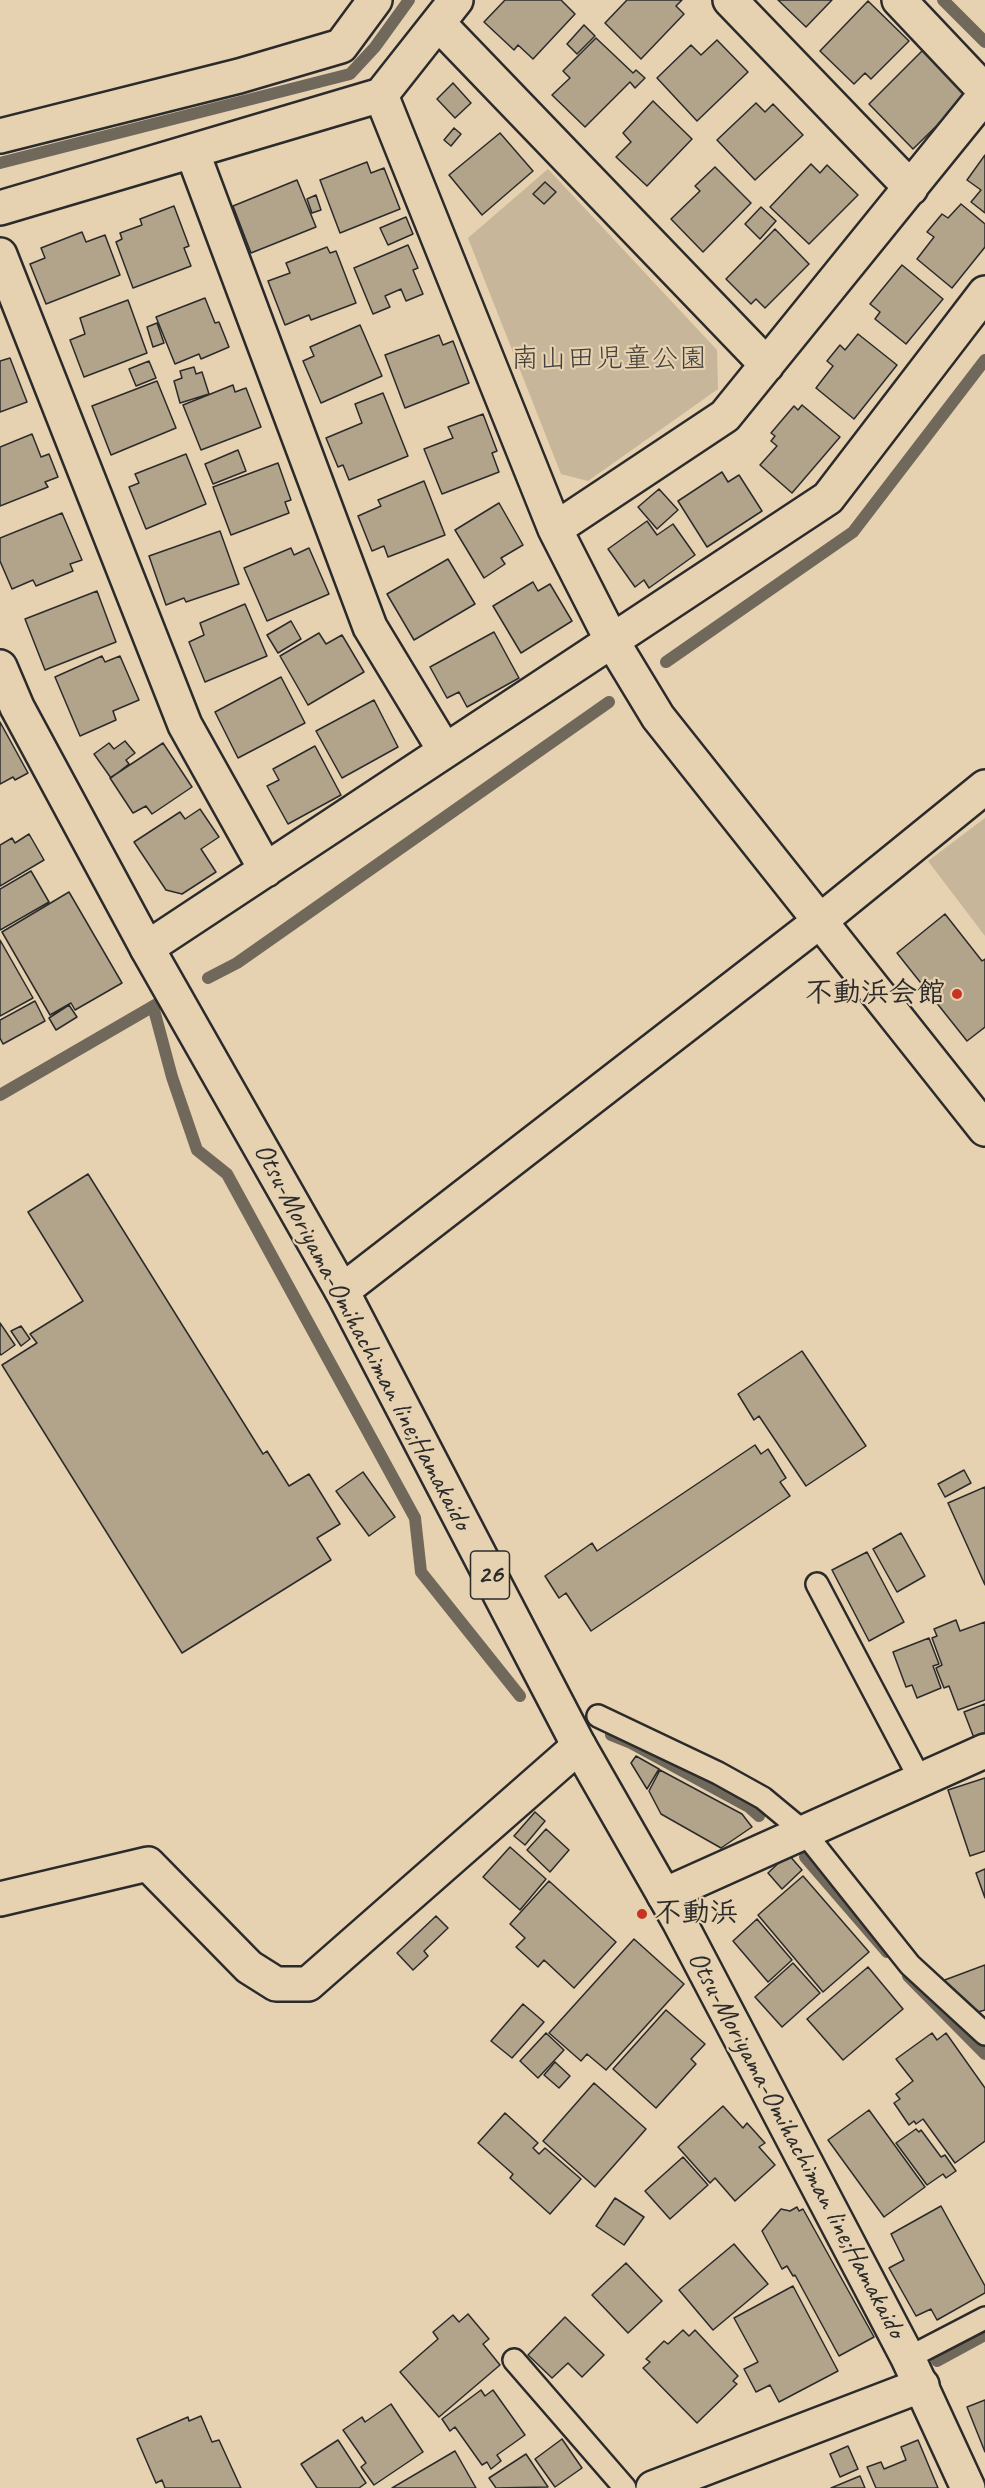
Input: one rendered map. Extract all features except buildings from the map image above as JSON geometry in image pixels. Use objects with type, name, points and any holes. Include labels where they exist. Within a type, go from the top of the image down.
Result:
[{"type":"street","points":[[0,136],[239,76],[341,46],[375,0]]},
{"type":"street","points":[[730,0],[911,189]]},
{"type":"street","points":[[555,529],[725,416],[911,189],[985,93],[899,0]]},
{"type":"street","points":[[0,208],[381,95],[447,12],[766,364]]},
{"type":"street","points":[[381,95],[555,529],[612,641],[658,717],[820,921],[982,1119]]},
{"type":"street","points":[[192,151],[370,627],[445,751]]},
{"type":"street","points":[[0,255],[184,725],[266,870]]},
{"type":"street","points":[[147,948],[828,498],[985,293]]},
{"type":"street","name":"Otsu-Moriyama-Omihachiman line;Hamakaido","points":[[0,667],[17,707],[147,948],[342,1291],[579,1746],[664,1895],[915,2371],[968,2488]]},
{"type":"street","points":[[342,1291],[820,921],[985,787]]},
{"type":"street","points":[[0,1899],[148,1864],[249,1967],[276,1984],[308,1984],[579,1746]]},
{"type":"street","points":[[664,1895],[985,1751]]},
{"type":"street","points":[[653,2488],[915,2371]]},
{"type":"lane","points":[[817,1584],[920,1779]]},
{"type":"lane","points":[[598,1716],[718,1773],[763,1798],[804,1832],[910,1965],[985,2034]]},
{"type":"lane","points":[[915,2371],[985,2318]]},
{"type":"lane","points":[[514,2360],[625,2488]]},
{"type":"green space","name":"南山田児童公園","points":[[548,169],[717,350],[718,389],[588,481],[561,474],[468,238]]},
{"type":"green space","points":[[985,818],[985,936],[928,861]]},
{"type":"waterway","points":[[0,163],[350,74],[375,47],[409,0]]},
{"type":"waterway","points":[[943,0],[985,42]]},
{"type":"waterway","points":[[666,662],[853,532],[985,360]]},
{"type":"waterway","points":[[208,978],[237,963],[609,702]]},
{"type":"waterway","points":[[0,1095],[157,1004]]},
{"type":"waterway","points":[[153,1006],[172,1077],[197,1150],[227,1174],[415,1518],[421,1572],[520,1696]]},
{"type":"waterway","points":[[611,1735],[631,1743],[749,1807],[759,1816]]},
{"type":"waterway","points":[[805,1857],[887,1952]]},
{"type":"waterway","points":[[908,1976],[985,2054]]},
{"type":"waterway","points":[[937,2361],[985,2335]]},
{"type":"place","name":"不動浜会館","points":[[957,994]]},
{"type":"place","name":"不動浜","points":[[642,1914]]}]
